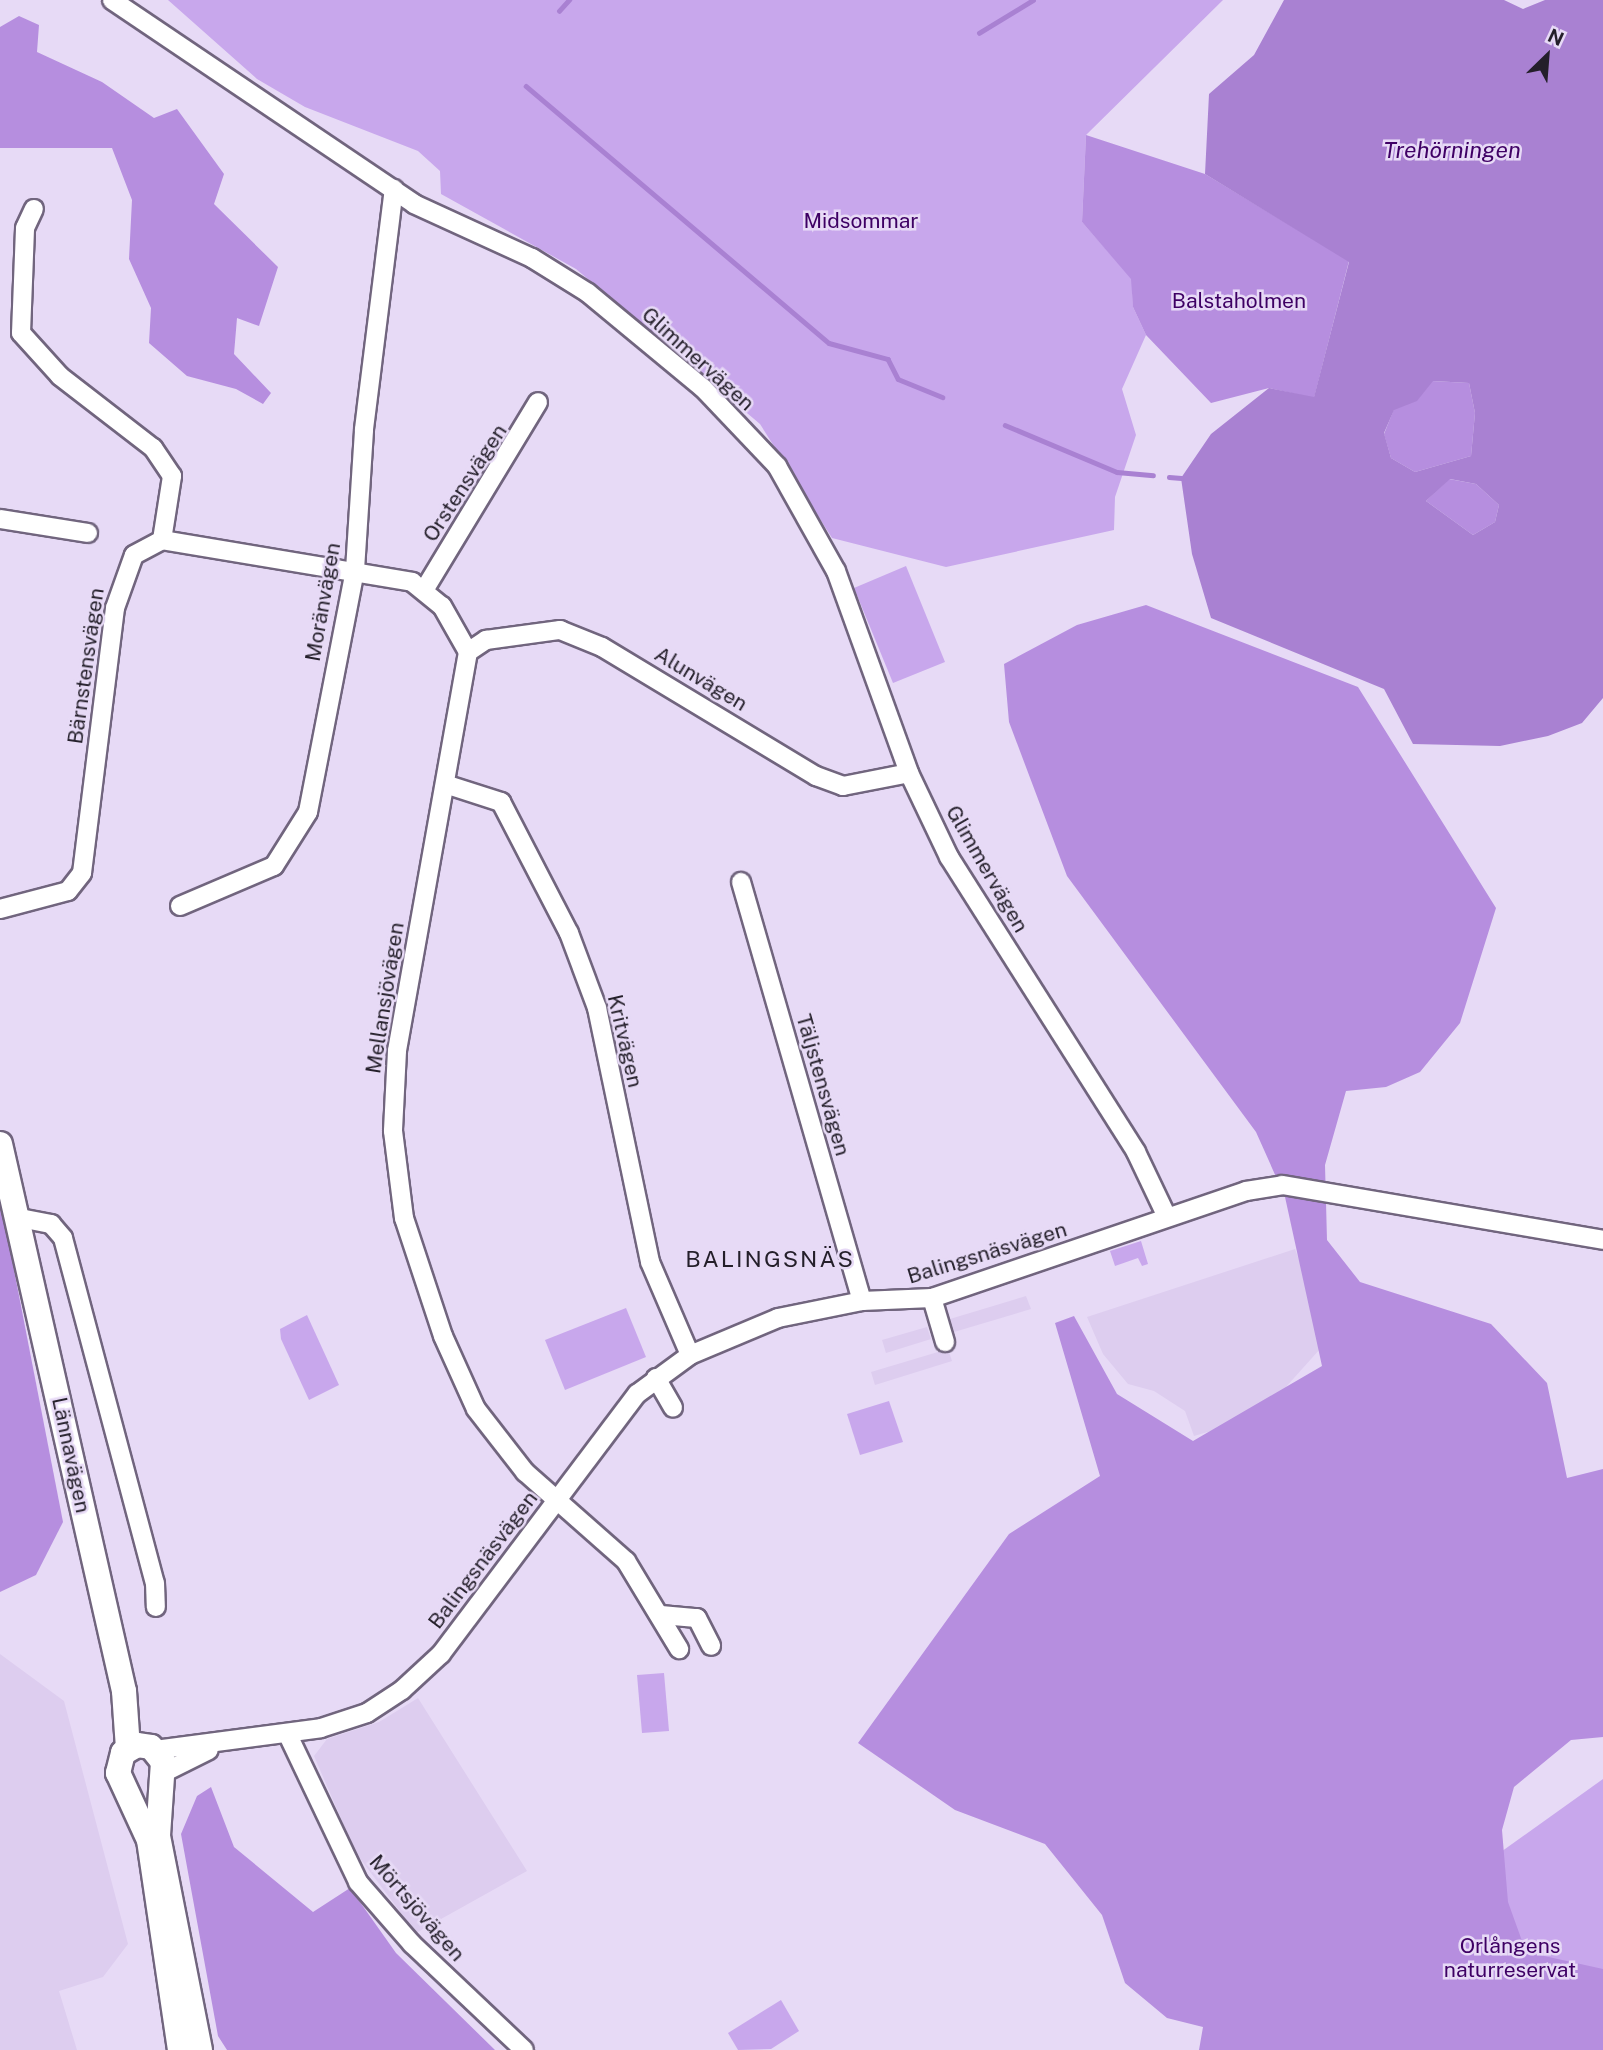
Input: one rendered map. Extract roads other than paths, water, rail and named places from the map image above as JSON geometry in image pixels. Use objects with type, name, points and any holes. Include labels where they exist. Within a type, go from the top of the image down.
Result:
[{"type":"main road","name":"Lännavägen","points":[[0,1144],[20,1218],[124,1691],[150,1760],[158,1836],[200,2050]]},
{"type":"main road","name":"Lännavägen","points":[[150,1760],[117,1766],[149,1840],[180,2050]]},
{"type":"main road","points":[[128,1787],[146,1790],[150,1760]]},
{"type":"street","name":"Glimmervägen","points":[[112,0],[394,189],[589,293],[703,388],[777,466],[836,571],[909,773],[949,857],[1136,1152],[1167,1217]]},
{"type":"street","name":"Moränvägen","points":[[180,906],[266,872],[298,836],[355,570],[364,429],[394,189]]},
{"type":"street","points":[[34,209],[24,228],[21,333],[60,376],[153,448],[172,476],[162,540],[355,570],[426,587],[468,652]]},
{"type":"street","name":"Orstensvägen","points":[[426,587],[538,402]]},
{"type":"street","points":[[0,520],[88,533]]},
{"type":"street","name":"Bärnstensvägen","points":[[0,909],[68,891],[82,873],[114,608],[134,555],[162,540]]},
{"type":"street","name":"Alunvägen","points":[[468,652],[486,640],[560,630],[602,647],[816,776],[843,786],[909,773]]},
{"type":"street","name":"Mellansjövägen","points":[[468,652],[448,785],[393,1093],[404,1217],[443,1336],[476,1409],[511,1458],[615,1547],[661,1615],[679,1649]]},
{"type":"street","name":"Kritvägen","points":[[448,785],[501,802],[569,933],[597,1008],[650,1262],[690,1354]]},
{"type":"street","name":"Täljstensvägen","points":[[741,882],[862,1301]]},
{"type":"street","name":"Balingsnäsvägen","points":[[150,1760],[190,1756],[253,1737],[288,1735],[367,1713],[418,1678],[611,1424],[656,1377],[690,1354],[778,1318],[862,1301],[932,1298],[1167,1217],[1282,1185],[1603,1240]]},
{"type":"street","points":[[20,1218],[51,1224],[63,1238],[155,1583],[156,1607]]},
{"type":"street","points":[[932,1298],[945,1342]]},
{"type":"street","points":[[656,1377],[673,1407]]},
{"type":"street","points":[[661,1615],[697,1618],[711,1646]]},
{"type":"street","name":"Mörtsjövägen","points":[[288,1735],[358,1882],[412,1944],[524,2050]]},
{"type":"water","name":"Trehörningen","points":[[1284,0],[1504,0],[1523,9],[1545,0],[1603,0],[1603,698],[1582,723],[1548,736],[1500,746],[1413,744],[1384,689],[1211,618],[1192,554],[1181,478],[1211,434],[1269,388],[1314,397],[1349,262],[1205,174],[1209,94],[1254,55]],"holes":[[[1433,381],[1469,383],[1475,413],[1471,456],[1415,472],[1391,458],[1384,433],[1394,410],[1417,401]],[[1450,479],[1476,484],[1499,505],[1495,522],[1473,535],[1426,501]]]},
{"type":"waterway","points":[[559,11],[569,0]]},
{"type":"waterway","points":[[979,33],[1033,0]]},
{"type":"waterway","points":[[526,86],[829,343],[888,359],[898,379],[942,397]]},
{"type":"waterway","points":[[1005,425],[1117,472],[1153,475]]},
{"type":"waterway","points":[[1169,477],[1181,478]]},
{"type":"district","name":"BALINGSNÄS","points":[[770,1259]]},
{"type":"park label","name":"Midsommar","points":[[861,221]]},
{"type":"park label","name":"Balstaholmen","points":[[1239,301]]},
{"type":"park label","name":"Orlångens naturreservat","points":[[1510,1958]]}]
